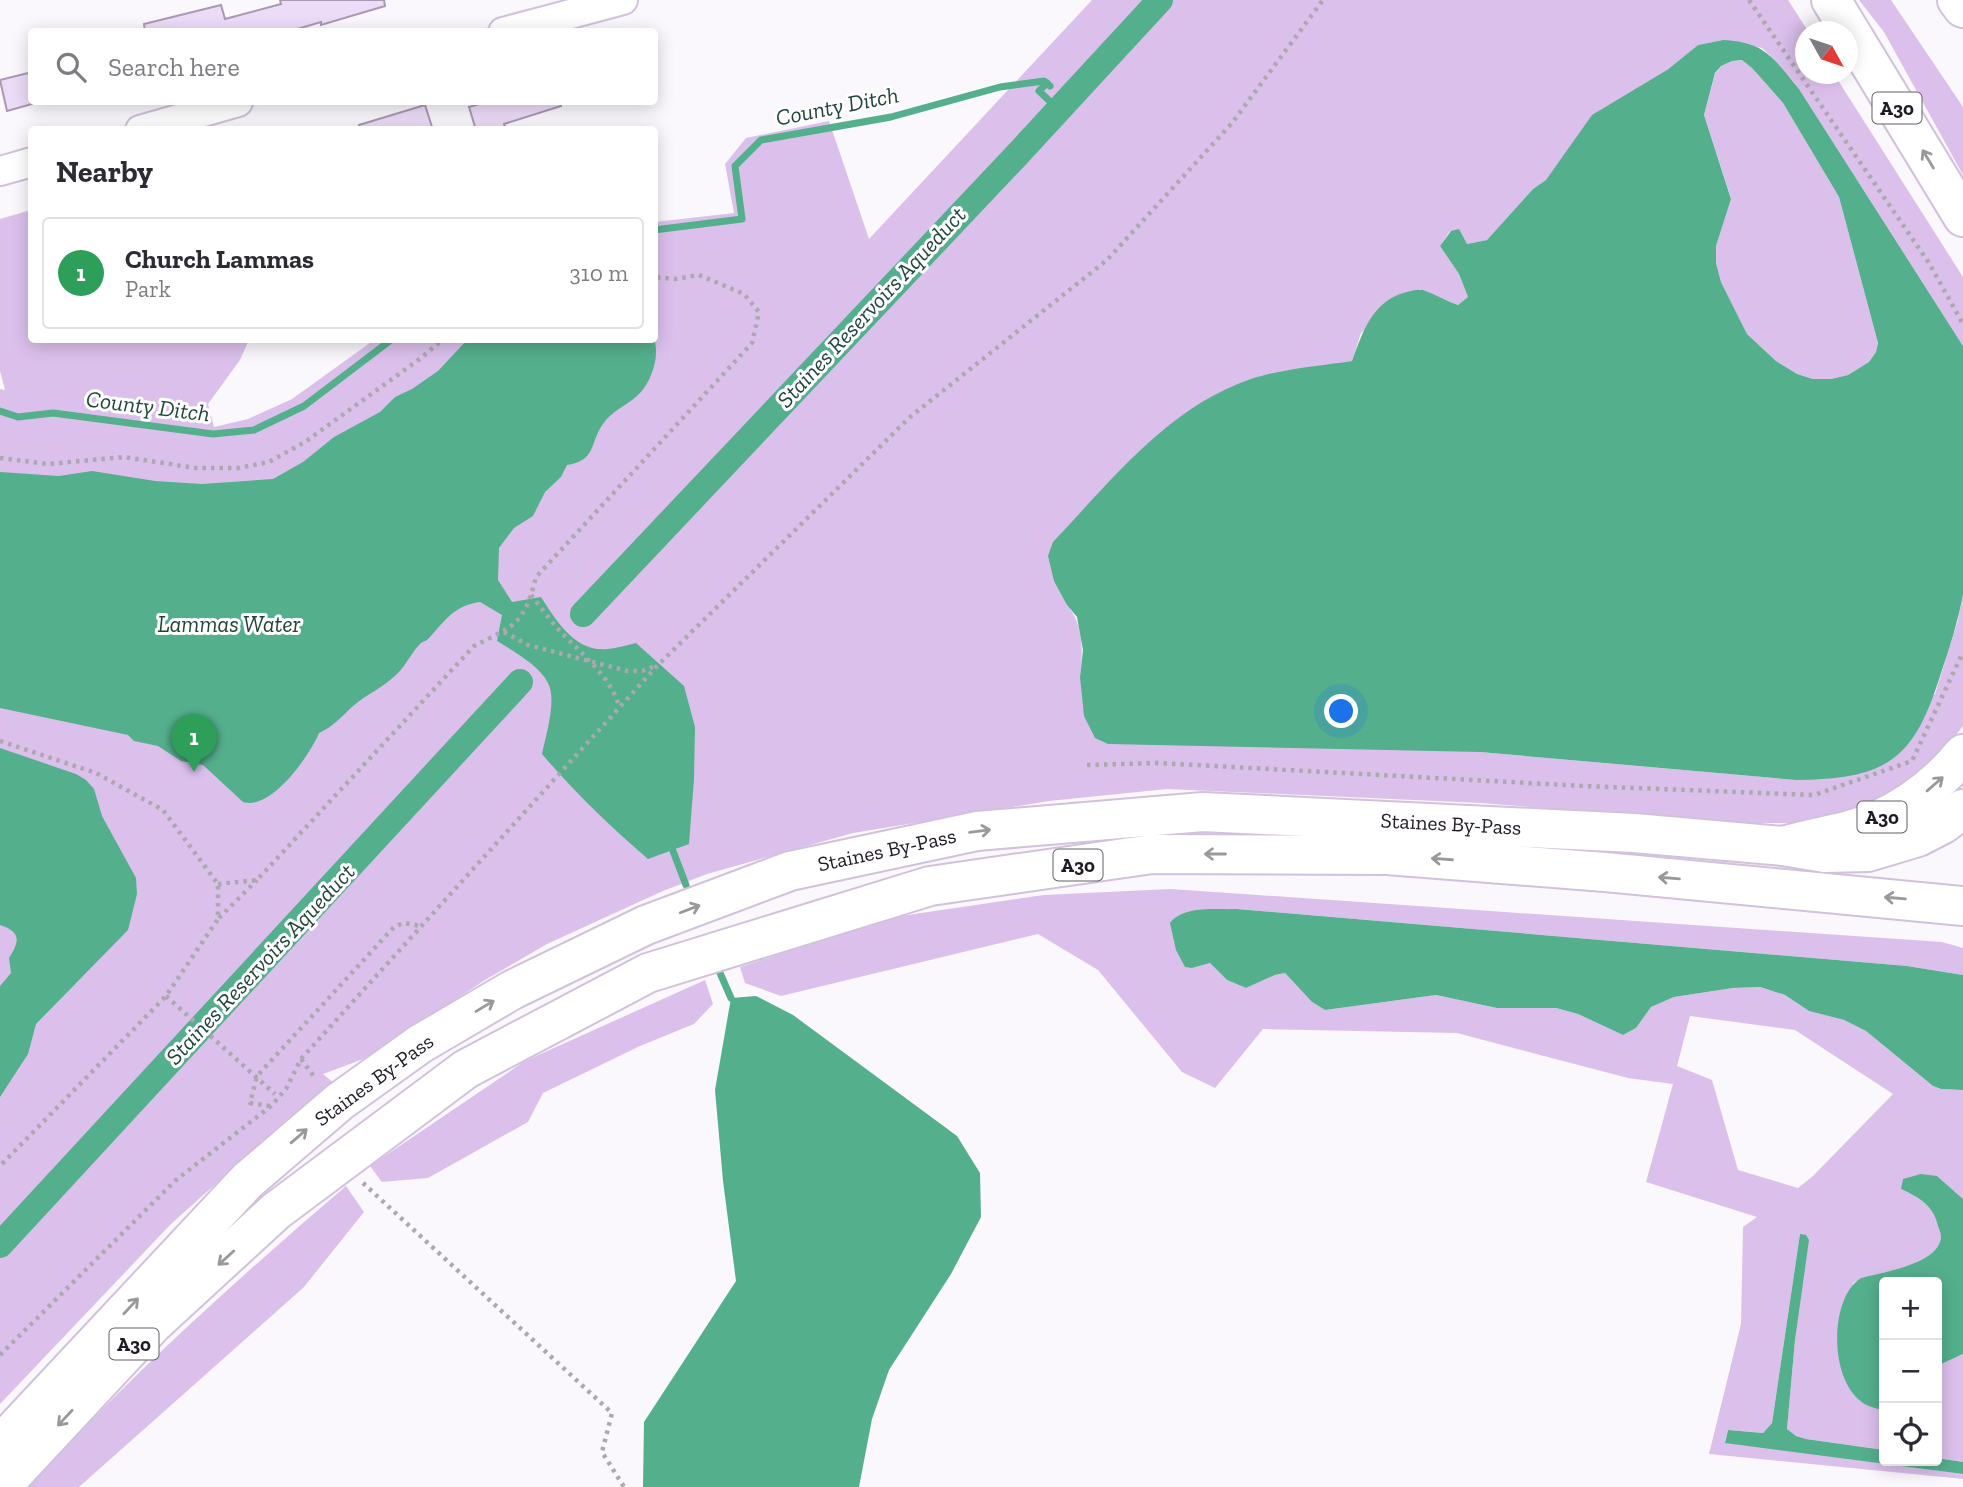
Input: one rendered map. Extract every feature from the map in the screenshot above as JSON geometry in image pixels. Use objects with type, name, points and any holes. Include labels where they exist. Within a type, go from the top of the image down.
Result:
[{"type":"main road","name":"A30","points":[[1831,0],[1963,217]]},
{"type":"main road","points":[[1957,0],[1963,8]]},
{"type":"main road","name":"A30","points":[[1783,846],[1846,831],[1881,818],[1927,791],[1963,754]]},
{"type":"main road","name":"Staines By-Pass","points":[[0,1445],[247,1181],[339,1102],[420,1044],[512,990],[646,925],[790,871],[977,831],[1203,812],[1634,833],[1783,846],[1825,853],[1868,852],[1917,837],[1943,824],[1963,809]]},
{"type":"main road","name":"Staines By-Pass","points":[[1,1487],[153,1324],[276,1212],[466,1069],[648,973],[930,886],[1152,854],[1387,855],[1605,872],[1963,906]]},
{"type":"street","points":[[518,28],[623,0]]},
{"type":"street","points":[[155,126],[228,105]]},
{"type":"street","points":[[0,171],[28,163]]},
{"type":"path","points":[[0,1355],[176,1180],[271,1106],[286,1089],[301,1059],[657,666],[910,417],[1107,260],[1231,122],[1323,0]]},
{"type":"path","points":[[1749,0],[1929,263],[1963,324]]},
{"type":"path","points":[[0,1166],[166,996],[218,919],[474,646],[511,627],[528,608],[536,577],[752,343],[759,312],[744,294],[699,275],[675,279],[658,277]]},
{"type":"path","points":[[0,458],[48,464],[124,457],[195,468],[239,468],[269,462],[305,442],[438,343]]},
{"type":"path","points":[[531,595],[557,629],[588,660],[616,695],[619,708]]},
{"type":"path","points":[[503,631],[528,645],[627,671],[642,671],[657,666]]},
{"type":"path","points":[[1087,765],[1158,763],[1584,786],[1814,795],[1912,761],[1963,652]]},
{"type":"path","points":[[0,741],[96,773],[163,810],[218,884],[218,919]]},
{"type":"path","points":[[218,884],[257,880]]},
{"type":"path","points":[[271,1106],[250,1103],[257,1076],[394,928],[402,923],[422,926]]},
{"type":"path","points":[[166,996],[275,1094]]},
{"type":"path","points":[[301,1059],[315,1078]]},
{"type":"path","points":[[357,1178],[612,1413],[602,1452],[624,1487]]},
{"type":"shaded area","points":[[1092,0],[1788,0],[1802,21],[1795,21],[1795,84],[1840,84],[1963,277],[1963,346],[1799,89],[1774,59],[1762,48],[1723,40],[1698,45],[1533,189],[1487,240],[1467,244],[1450,231],[1440,246],[1459,274],[1468,297],[1458,305],[1420,289],[1361,333],[1352,361],[1253,379],[1067,605],[1079,630],[1082,648],[1080,677],[1480,752],[1796,780],[1935,694],[1958,620],[1963,594],[1963,726],[1926,772],[1873,808],[1819,823],[1740,823],[1480,803],[1167,789],[1049,801],[853,833],[707,874],[547,944],[485,980],[366,1058],[323,1074],[335,1084],[268,1137],[171,1224],[0,1404],[0,389],[5,390],[0,371],[0,219],[28,211],[28,343],[248,343],[240,360],[208,404],[214,427],[248,419],[292,399],[370,343],[658,343],[658,222],[734,213],[725,164],[746,138],[829,121],[869,239]]},
{"type":"shaded area","points":[[1859,0],[1891,0],[1963,107],[1963,175],[1884,32]]},
{"type":"shaded area","points":[[1743,60],[1783,103],[1839,197],[1878,343],[1869,362],[1848,375],[1813,379],[1797,374],[1776,361],[1747,334],[1721,282],[1716,263],[1716,246],[1731,198],[1704,115],[1715,74],[1721,66]]},
{"type":"shaded area","points":[[1170,889],[1942,942],[1963,948],[1963,975],[1907,966],[1237,909],[1192,968],[1210,963],[1227,980],[1246,988],[1285,973],[1312,1002],[1325,1010],[1436,995],[1497,1008],[1556,1008],[1578,1014],[1623,1035],[1636,1028],[1651,1007],[1674,997],[1733,988],[1760,987],[1785,995],[1809,1011],[1844,1020],[1866,1031],[1933,1086],[1963,1090],[1963,1199],[1937,1176],[1901,1189],[1920,1199],[1933,1213],[1941,1234],[1938,1246],[1921,1260],[1853,1283],[1879,1410],[1879,1449],[1806,1439],[1787,1429],[1800,1234],[1772,1423],[1763,1433],[1728,1430],[1725,1442],[1879,1463],[1879,1466],[1904,1466],[1963,1474],[1963,1479],[1709,1454],[1741,1324],[1743,1227],[1757,1217],[1646,1182],[1673,1084],[1628,1078],[1457,1033],[1263,1029],[1215,1088],[1182,1072],[1098,970],[1038,934],[781,996],[745,983],[740,967],[894,917],[1044,895]],"holes":[[[1690,1016],[1795,1030],[1893,1094],[1798,1188],[1738,1170],[1712,1080],[1677,1066]]]},
{"type":"shaded area","points":[[705,980],[713,1004],[694,1024],[640,1046],[543,1093],[528,1122],[428,1178],[382,1182],[370,1166],[525,1061]]},
{"type":"shaded area","points":[[346,1186],[364,1212],[304,1287],[79,1487],[28,1487],[103,1408],[182,1332]]},
{"type":"shaded area","points":[[1963,1354],[1963,1462],[1942,1459],[1942,1364]]},
{"type":"water","points":[[1723,40],[1750,44],[1768,54],[1799,89],[1963,346],[1963,595],[1951,644],[1931,703],[1908,745],[1893,759],[1875,769],[1828,779],[1796,780],[1480,752],[1108,744],[1095,738],[1084,716],[1080,677],[1083,650],[1077,617],[1054,581],[1048,556],[1053,542],[1143,448],[1193,408],[1251,379],[1288,370],[1352,361],[1371,318],[1395,296],[1423,290],[1458,305],[1468,297],[1459,274],[1440,246],[1451,231],[1459,229],[1467,244],[1487,240],[1533,189],[1546,180],[1592,115],[1667,70],[1698,45]],"holes":[[[1742,60],[1783,103],[1839,197],[1878,343],[1869,362],[1848,375],[1831,379],[1813,379],[1797,374],[1776,361],[1747,334],[1721,282],[1716,263],[1716,246],[1731,199],[1704,115],[1715,73],[1721,66]]]},
{"type":"water","name":"Lammas Water","points":[[464,343],[655,343],[655,360],[644,388],[606,420],[589,454],[584,459],[567,465],[561,477],[545,492],[533,516],[514,528],[499,548],[498,580],[512,602],[541,597],[568,633],[586,646],[608,649],[636,643],[684,686],[695,727],[689,844],[648,859],[593,809],[542,754],[551,708],[548,683],[532,664],[497,641],[502,615],[480,602],[456,610],[420,644],[392,679],[319,733],[298,767],[277,790],[254,803],[243,802],[203,765],[181,761],[158,746],[134,741],[128,735],[0,708],[0,472],[59,476],[92,471],[155,481],[202,484],[273,479],[303,462],[334,437],[380,412],[395,397],[438,371]]},
{"type":"water","points":[[0,748],[76,774],[86,780],[94,789],[102,816],[136,878],[137,894],[128,930],[36,1024],[28,1054],[0,1097],[0,986],[11,973],[9,958],[17,942],[12,931],[0,925]]},
{"type":"water","points":[[1237,909],[1907,966],[1963,975],[1963,1090],[1933,1086],[1866,1031],[1844,1020],[1809,1011],[1785,995],[1760,987],[1733,988],[1674,997],[1651,1007],[1636,1028],[1623,1035],[1578,1014],[1556,1008],[1497,1008],[1436,995],[1325,1010],[1312,1002],[1285,973],[1246,988],[1227,980],[1210,963],[1185,967],[1176,950],[1170,923],[1176,917],[1192,911]]},
{"type":"water","points":[[756,996],[793,1015],[957,1136],[980,1173],[981,1217],[951,1274],[889,1370],[872,1419],[859,1487],[643,1487],[644,1422],[736,1281],[715,1090],[731,998]]},
{"type":"water","points":[[1921,1174],[1937,1176],[1963,1199],[1963,1354],[1942,1364],[1942,1277],[1879,1277],[1878,1409],[1856,1396],[1846,1382],[1837,1343],[1838,1323],[1850,1289],[1861,1278],[1909,1265],[1931,1254],[1938,1246],[1941,1236],[1933,1213],[1920,1199],[1901,1189],[1903,1179]]},
{"type":"water","points":[[1800,1234],[1806,1235],[1809,1240],[1795,1340],[1787,1429],[1806,1439],[1879,1449],[1879,1463],[1725,1443],[1728,1430],[1763,1433],[1772,1423]]},
{"type":"water","points":[[1942,1459],[1963,1462],[1963,1474],[1902,1466],[1942,1466]]},
{"type":"building","points":[[280,0],[384,0],[385,6],[321,25],[321,22],[301,28],[144,28],[144,24],[221,5],[225,19],[281,4]]},
{"type":"building","points":[[28,73],[28,105],[7,111],[0,80]]},
{"type":"building","points":[[425,105],[432,126],[359,126]]},
{"type":"building","points":[[561,105],[504,124],[505,126],[475,126],[469,107]]},
{"type":"waterway","name":"Staines Reservoirs Aqueduct","points":[[583,614],[1160,0]]},
{"type":"waterway","name":"County Ditch","points":[[658,230],[742,219],[735,166],[761,140],[891,117],[1000,87],[1044,81],[1050,86]]},
{"type":"waterway","points":[[1047,83],[1039,91],[1059,110]]},
{"type":"waterway","name":"County Ditch","points":[[0,411],[18,417],[53,413],[213,434],[254,430],[304,406],[387,343]]},
{"type":"waterway","name":"Staines Reservoirs Aqueduct","points":[[0,1245],[520,682]]},
{"type":"waterway","points":[[673,851],[686,885]]},
{"type":"waterway","points":[[720,973],[731,998]]},
{"type":"place","name":"Church Lammas","points":[[194,772]]}]
